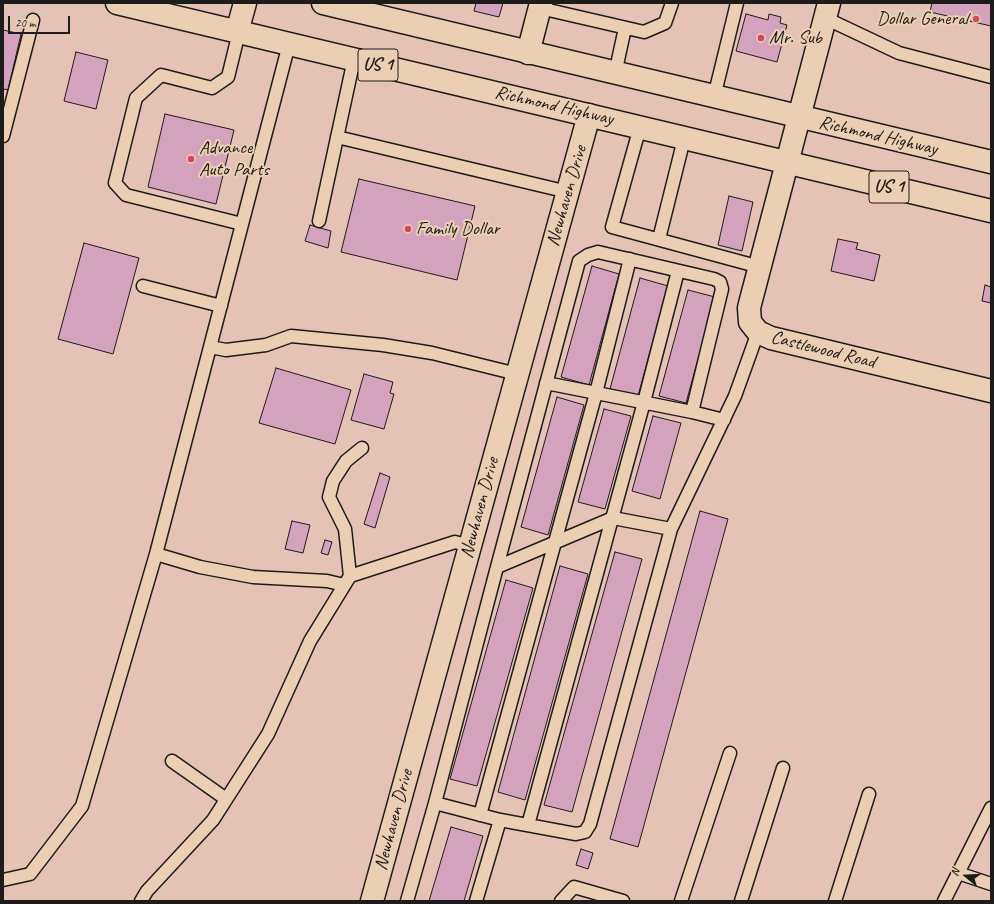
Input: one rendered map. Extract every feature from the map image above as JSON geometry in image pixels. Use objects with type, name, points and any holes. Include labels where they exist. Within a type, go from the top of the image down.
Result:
[{"type":"main road","name":"Richmond Highway","points":[[117,3],[991,211]]},
{"type":"main road","points":[[238,32],[245,3]]},
{"type":"main road","name":"Richmond Highway","points":[[322,3],[615,74],[991,162]]},
{"type":"main road","points":[[528,53],[541,6]]},
{"type":"main road","name":"Castlewood Road","points":[[827,7],[749,308],[750,322],[758,332],[779,340],[991,390]]},
{"type":"main road","name":"Newhaven Drive","points":[[372,901],[589,115]]},
{"type":"lane","points":[[541,6],[644,32],[665,23],[672,3]]},
{"type":"lane","points":[[714,97],[738,3]]},
{"type":"lane","points":[[827,7],[899,53],[991,76]]},
{"type":"lane","points":[[4,130],[33,20]]},
{"type":"lane","points":[[615,74],[625,28]]},
{"type":"lane","points":[[238,32],[228,77],[212,88],[161,75],[136,98],[115,183],[126,195],[242,224]]},
{"type":"lane","points":[[3,880],[30,874],[82,806],[156,554],[289,44]]},
{"type":"lane","points":[[319,221],[354,59]]},
{"type":"lane","points":[[640,127],[612,227],[760,267]]},
{"type":"lane","points":[[337,137],[568,192]]},
{"type":"lane","points":[[658,239],[684,139]]},
{"type":"lane","points":[[407,901],[435,803],[579,261],[588,255],[598,252],[714,279],[720,282],[722,289],[692,412]]},
{"type":"lane","points":[[480,815],[596,393],[630,259]]},
{"type":"lane","points":[[528,825],[644,402],[678,271]]},
{"type":"lane","points":[[142,286],[221,306]]},
{"type":"lane","points":[[435,803],[500,820],[576,834],[585,832],[590,824],[671,529],[735,396],[758,332]]},
{"type":"lane","points":[[210,347],[226,350],[266,345],[291,336],[383,345],[432,353],[518,374]]},
{"type":"lane","points":[[546,383],[644,402],[724,420]]},
{"type":"lane","points":[[141,901],[146,891],[213,820],[268,734],[310,641],[347,580],[345,529],[329,497],[333,481],[346,461],[362,448]]},
{"type":"lane","points":[[497,567],[612,518],[671,529]]},
{"type":"lane","points":[[156,554],[200,567],[253,577],[327,581],[347,580],[455,542],[470,546]]},
{"type":"lane","points":[[681,901],[730,753]]},
{"type":"lane","points":[[172,761],[226,799]]},
{"type":"lane","points":[[741,901],[783,768]]},
{"type":"lane","points":[[835,901],[869,794]]},
{"type":"lane","points":[[944,901],[991,808]]},
{"type":"lane","points":[[476,901],[500,820]]},
{"type":"lane","points":[[958,872],[991,884]]},
{"type":"lane","points":[[561,901],[574,887],[623,901]]},
{"type":"building","points":[[476,3],[503,3],[499,17],[474,11]]},
{"type":"building","name":"Dollar General","points":[[932,3],[991,3],[991,26],[930,12]]},
{"type":"building","name":"Mr. Sub","points":[[746,14],[768,20],[769,14],[781,17],[780,23],[787,25],[777,62],[736,51]]},
{"type":"building","points":[[3,30],[21,34],[8,90],[3,89]]},
{"type":"building","points":[[76,52],[108,60],[96,109],[64,101]]},
{"type":"building","name":"Advance Auto Parts","points":[[165,114],[234,130],[216,204],[148,187]]},
{"type":"building","name":"Family Dollar","points":[[359,179],[475,206],[457,280],[341,252]]},
{"type":"building","points":[[729,196],[753,202],[742,251],[718,245]]},
{"type":"building","points":[[310,225],[331,231],[328,248],[305,241]]},
{"type":"building","points":[[838,239],[858,243],[856,249],[880,255],[874,281],[831,271]]},
{"type":"building","points":[[84,243],[139,258],[113,354],[58,339]]},
{"type":"building","points":[[592,266],[619,274],[589,385],[561,377]]},
{"type":"building","points":[[640,278],[668,286],[638,396],[610,389]]},
{"type":"building","points":[[985,285],[991,287],[991,303],[982,301]]},
{"type":"building","points":[[688,290],[715,297],[686,403],[659,396]]},
{"type":"building","points":[[276,368],[351,390],[335,444],[259,423]]},
{"type":"building","points":[[364,374],[393,382],[390,393],[394,394],[384,429],[351,420]]},
{"type":"building","points":[[557,397],[584,405],[548,535],[521,527]]},
{"type":"building","points":[[604,409],[631,416],[605,509],[578,502]]},
{"type":"building","points":[[653,416],[681,423],[660,499],[632,491]]},
{"type":"building","points":[[380,473],[390,477],[375,528],[364,524]]},
{"type":"building","points":[[700,511],[728,519],[638,847],[610,839]]},
{"type":"building","points":[[292,521],[310,525],[303,553],[285,549]]},
{"type":"building","points":[[325,540],[332,542],[328,555],[321,553]]},
{"type":"building","points":[[615,552],[642,559],[572,812],[544,805]]},
{"type":"building","points":[[560,566],[588,574],[525,800],[498,792]]},
{"type":"building","points":[[506,580],[533,588],[477,786],[450,779]]},
{"type":"building","points":[[451,827],[483,836],[464,901],[429,901]]},
{"type":"building","points":[[581,849],[593,853],[588,869],[576,865]]},
{"type":"place","name":"Dollar General","points":[[976,19]]},
{"type":"place","name":"Mr. Sub","points":[[761,38]]},
{"type":"place","name":"Advance Auto Parts","points":[[191,159]]},
{"type":"place","name":"Family Dollar","points":[[408,229]]}]
